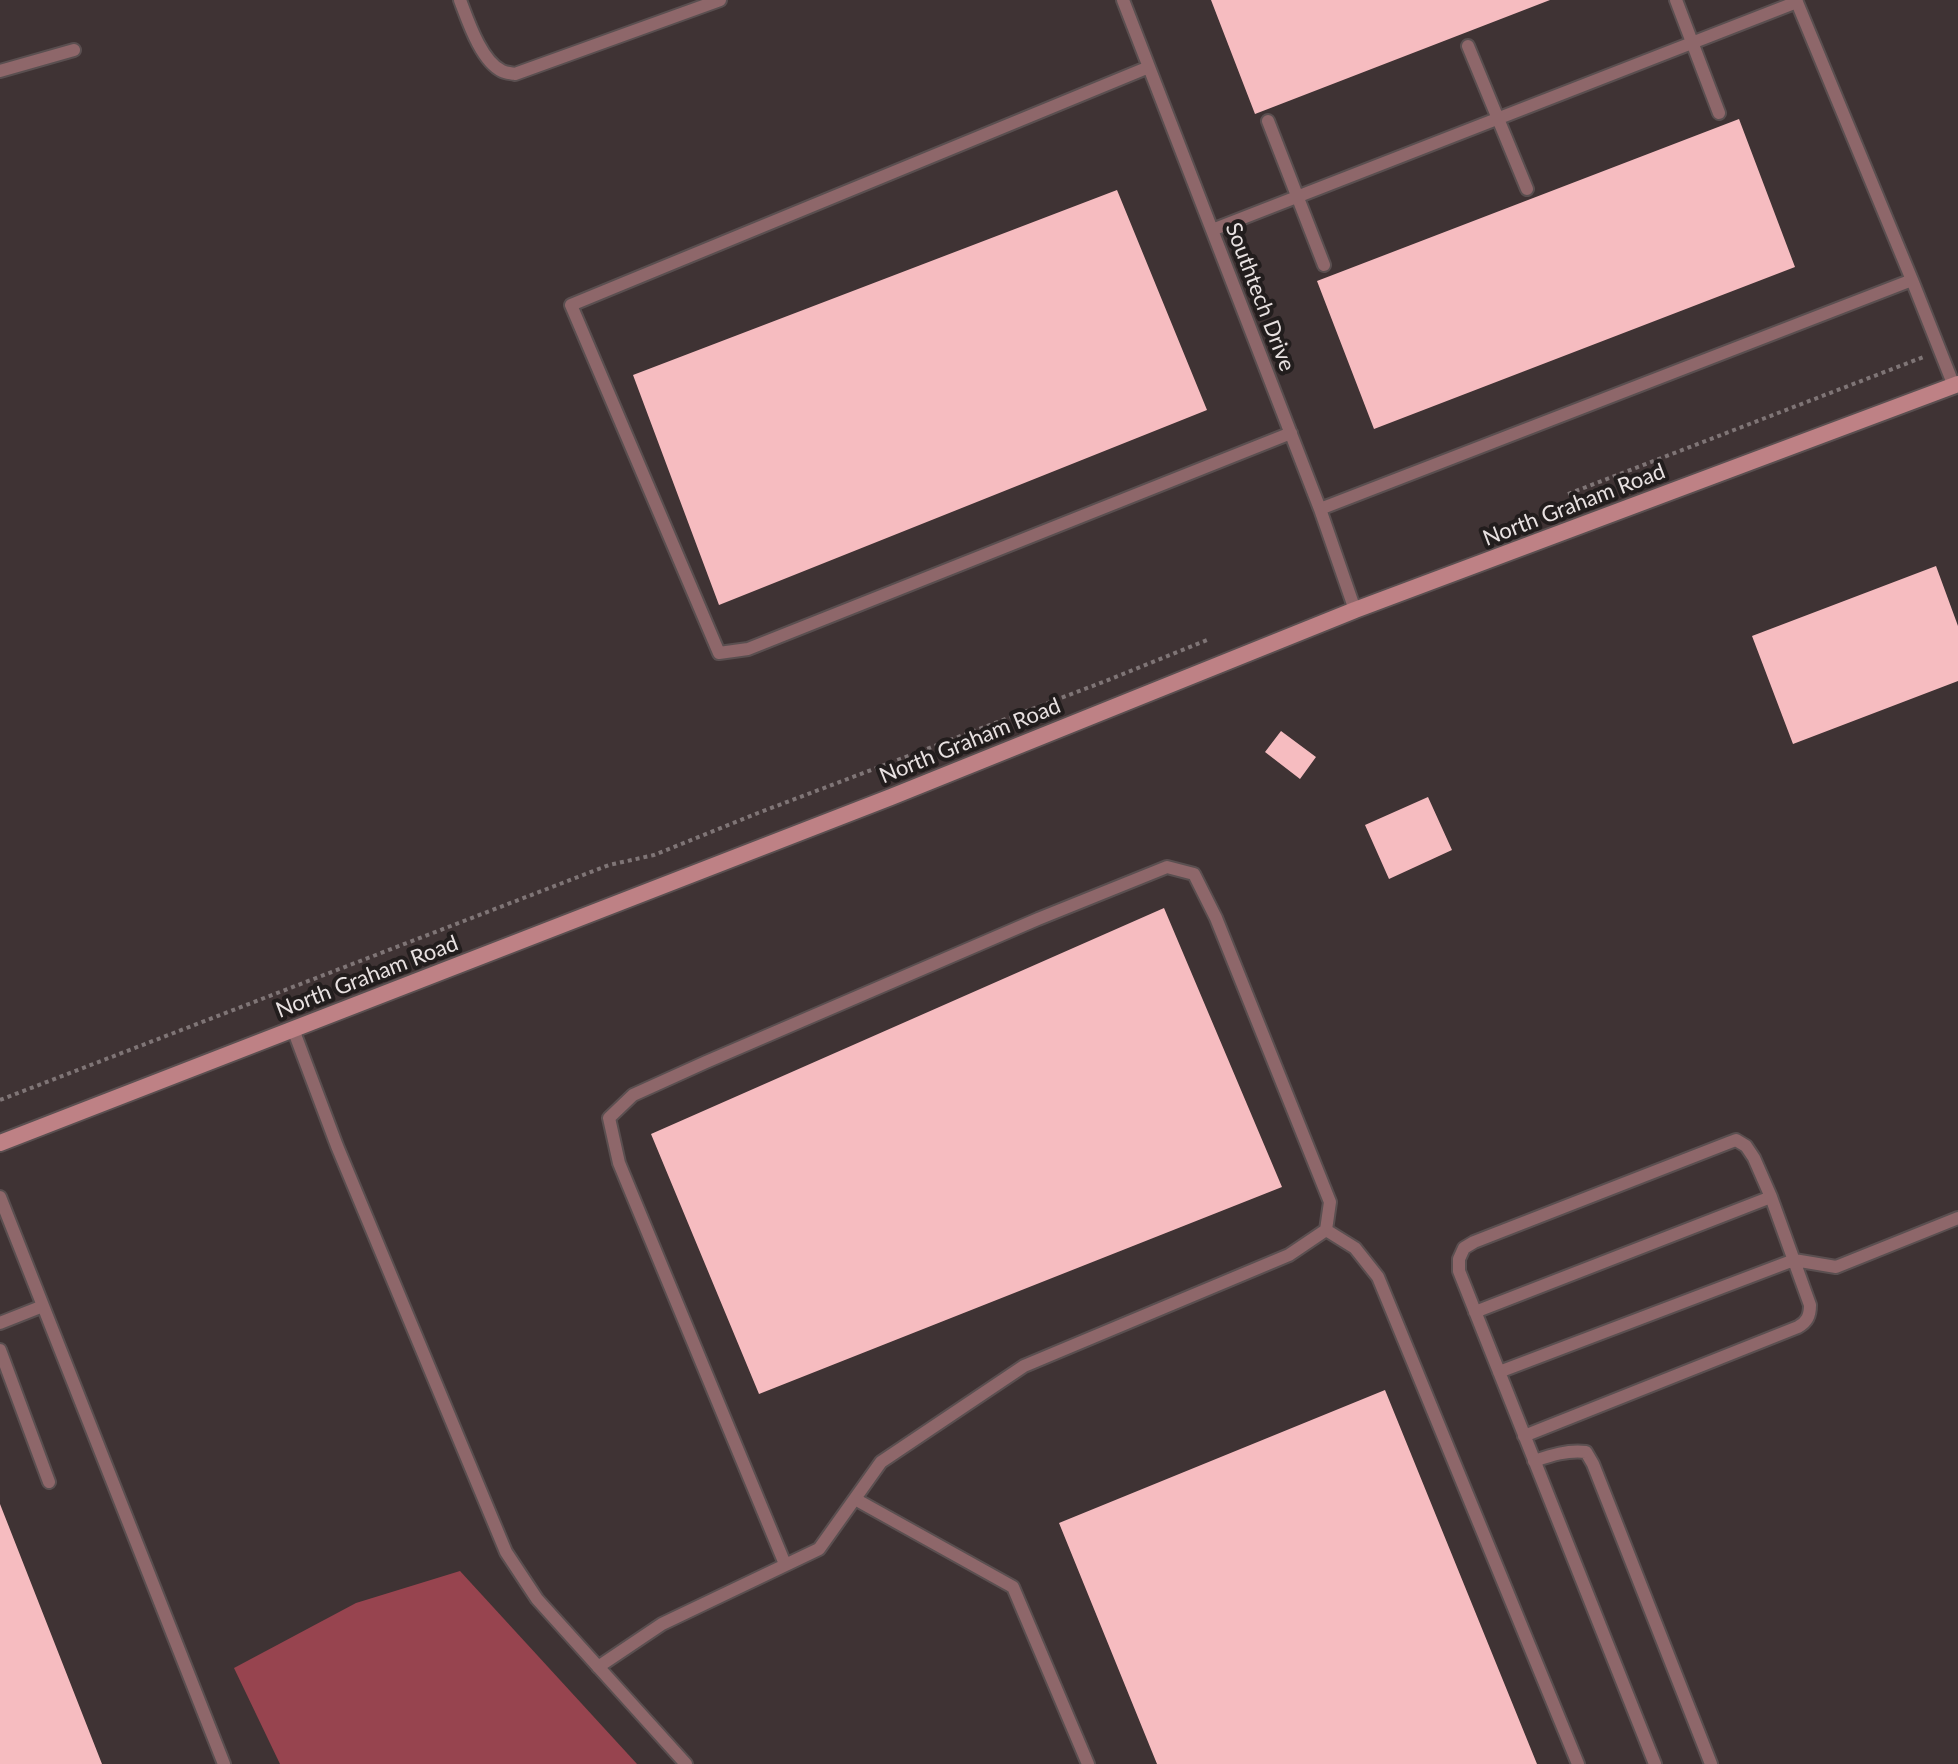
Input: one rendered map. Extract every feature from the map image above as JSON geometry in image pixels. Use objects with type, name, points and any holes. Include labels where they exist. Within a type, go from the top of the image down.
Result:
[{"type":"street","name":"North Graham Road","points":[[0,1143],[891,797],[1355,610],[1956,385]]},
{"type":"lane","points":[[460,0],[473,33],[490,61],[501,71],[515,74],[720,0]]},
{"type":"lane","name":"Southtech Drive","points":[[1123,0],[1320,509],[1355,610]]},
{"type":"lane","points":[[1676,0],[1719,113]]},
{"type":"lane","points":[[1212,230],[1796,1],[1956,385]]},
{"type":"lane","points":[[1468,46],[1527,189]]},
{"type":"lane","points":[[0,71],[74,50]]},
{"type":"lane","points":[[1149,67],[571,305],[719,653],[748,649],[1291,433]]},
{"type":"lane","points":[[1268,121],[1324,265]]},
{"type":"lane","points":[[1320,509],[1912,280]]},
{"type":"lane","points":[[598,1667],[662,1624],[819,1549],[881,1462],[1024,1366],[1289,1255],[1326,1230],[1330,1202],[1216,918],[1194,874],[1167,867],[1038,919],[633,1095],[609,1118],[619,1163],[785,1564]]},
{"type":"lane","points":[[293,1029],[337,1146],[506,1552],[537,1599],[686,1764]]},
{"type":"lane","points":[[1524,1436],[1806,1322],[1810,1305],[1771,1197],[1746,1146],[1736,1140],[1474,1242],[1464,1248],[1459,1259],[1459,1271],[1524,1436],[1655,1764]]},
{"type":"lane","points":[[0,1197],[224,1764]]},
{"type":"lane","points":[[1475,1312],[1771,1197]]},
{"type":"lane","points":[[1499,1372],[1794,1260],[1836,1267],[1958,1218]]},
{"type":"lane","points":[[1326,1230],[1355,1248],[1378,1277],[1578,1764]]},
{"type":"lane","points":[[0,1323],[43,1306]]},
{"type":"lane","points":[[0,1350],[49,1482]]},
{"type":"lane","points":[[1534,1461],[1558,1452],[1586,1452],[1711,1764]]},
{"type":"lane","points":[[855,1499],[1013,1587],[1088,1764]]},
{"type":"path","points":[[1568,494],[1940,351]]},
{"type":"path","points":[[0,1100],[609,865],[654,855],[1207,640]]},
{"type":"shaded area","points":[[460,1571],[637,1764],[280,1764],[234,1668],[356,1603]]},
{"type":"building","points":[[1211,0],[1550,0],[1255,114]]},
{"type":"building","points":[[1739,119],[1795,267],[1374,429],[1317,281]]},
{"type":"building","points":[[1117,190],[1207,410],[719,605],[633,375]]},
{"type":"building","points":[[1936,566],[1958,626],[1958,681],[1793,744],[1752,636]]},
{"type":"building","points":[[1281,731],[1316,757],[1300,779],[1265,752]]},
{"type":"building","points":[[1428,797],[1452,850],[1389,879],[1365,825]]},
{"type":"building","points":[[1164,908],[1282,1187],[759,1394],[651,1134]]},
{"type":"building","points":[[1385,1390],[1537,1764],[1157,1764],[1059,1523]]},
{"type":"building","points":[[0,1504],[102,1764],[0,1764]]}]
